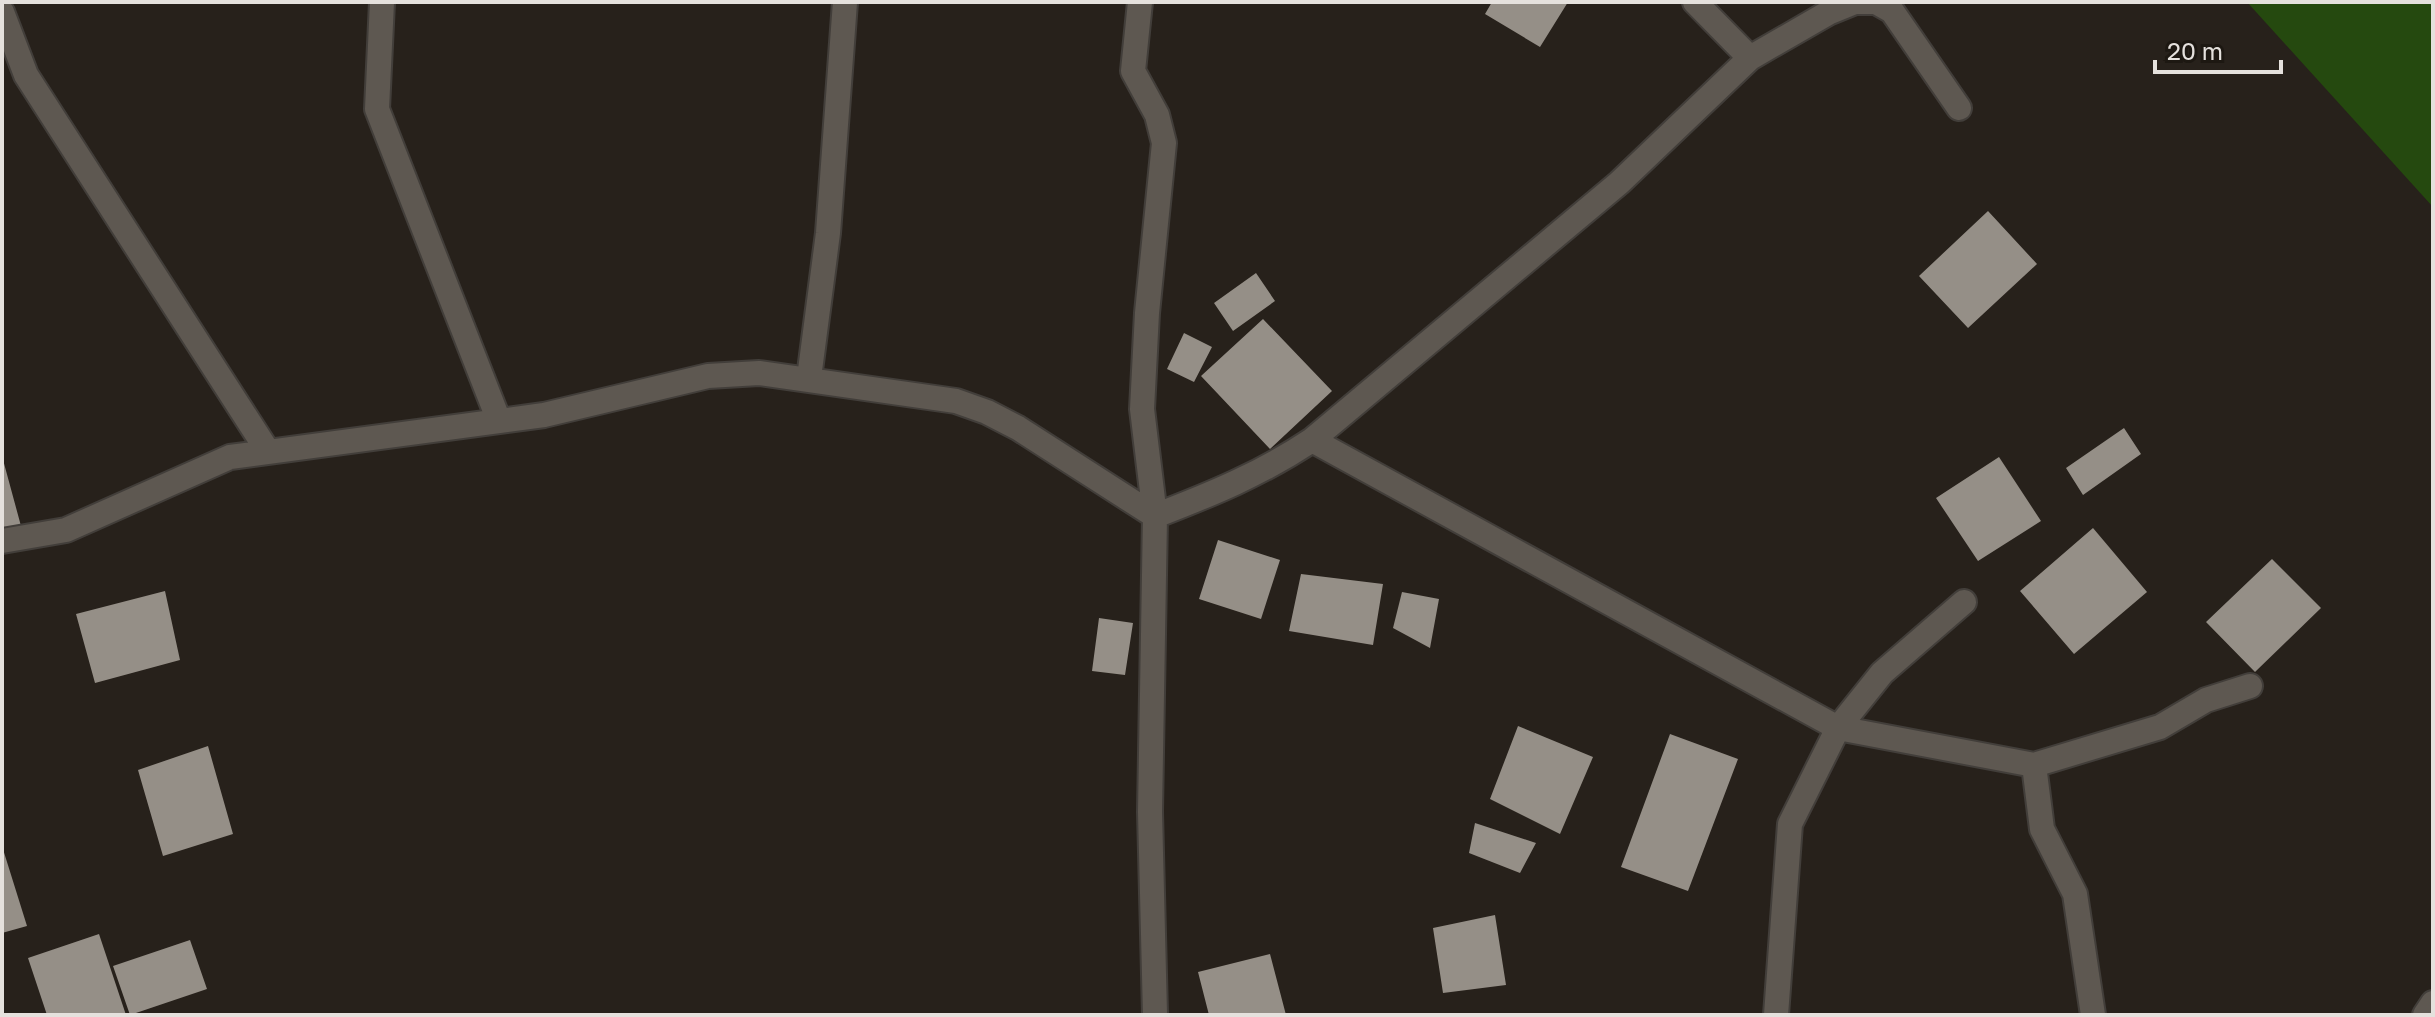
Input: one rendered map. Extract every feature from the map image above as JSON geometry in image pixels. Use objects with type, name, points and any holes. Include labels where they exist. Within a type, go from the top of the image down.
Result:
[{"type":"street","points":[[382,2],[377,109],[499,421]]},
{"type":"street","points":[[809,378],[828,233],[845,2]]},
{"type":"street","points":[[1140,2],[1133,71],[1157,115],[1164,143],[1147,313],[1142,409],[1155,516],[1150,812],[1155,1015]]},
{"type":"street","points":[[1695,2],[1750,58]]},
{"type":"street","points":[[1155,516],[1208,496],[1272,466],[1312,440],[1619,183],[1750,58],[1828,13],[1855,2],[1874,2],[1892,11],[1959,108]]},
{"type":"street","points":[[2,12],[26,75],[267,450]]},
{"type":"street","points":[[2,541],[66,530],[230,457],[544,415],[708,376],[759,373],[956,401],[987,412],[1018,428],[1155,516]]},
{"type":"street","points":[[1312,440],[1838,728],[2034,765],[2160,727],[2206,700],[2250,686]]},
{"type":"street","points":[[1776,1015],[1790,824],[1838,728],[1882,673],[1964,602]]},
{"type":"street","points":[[2034,765],[2042,829],[2075,894],[2093,1015]]},
{"type":"street","points":[[2425,1015],[2433,1003]]},
{"type":"green space","points":[[2247,2],[2433,2],[2433,207]]},
{"type":"building","points":[[1492,2],[1568,2],[1540,47],[1485,14]]},
{"type":"building","points":[[1988,211],[2037,264],[1968,328],[1919,276]]},
{"type":"building","points":[[1256,273],[1275,301],[1233,331],[1214,303]]},
{"type":"building","points":[[1263,319],[1332,391],[1270,449],[1201,376]]},
{"type":"building","points":[[1184,333],[1212,347],[1194,382],[1167,369]]},
{"type":"building","points":[[2124,428],[2141,454],[2083,495],[2066,468]]},
{"type":"building","points":[[2,456],[21,526],[2,530]]},
{"type":"building","points":[[1999,457],[2041,521],[1978,561],[1936,498]]},
{"type":"building","points":[[2093,528],[2147,592],[2074,654],[2020,591]]},
{"type":"building","points":[[1218,540],[1280,560],[1261,619],[1199,599]]},
{"type":"building","points":[[2272,559],[2321,608],[2255,672],[2206,622]]},
{"type":"building","points":[[1301,574],[1383,584],[1373,645],[1289,631]]},
{"type":"building","points":[[165,591],[180,660],[95,683],[76,614]]},
{"type":"building","points":[[1402,592],[1439,599],[1430,648],[1393,628]]},
{"type":"building","points":[[1099,618],[1133,623],[1125,675],[1092,671]]},
{"type":"building","points":[[1518,726],[1593,757],[1560,834],[1490,799]]},
{"type":"building","points":[[1670,734],[1738,759],[1688,891],[1621,867]]},
{"type":"building","points":[[208,746],[233,834],[163,856],[138,770]]},
{"type":"building","points":[[1475,823],[1536,843],[1520,873],[1469,853]]},
{"type":"building","points":[[2,846],[27,926],[2,933]]},
{"type":"building","points":[[1495,915],[1506,985],[1443,993],[1433,928]]},
{"type":"building","points":[[99,934],[126,1015],[47,1015],[28,958]]},
{"type":"building","points":[[190,940],[207,989],[130,1015],[113,966]]},
{"type":"building","points":[[1270,954],[1286,1015],[1209,1015],[1198,972]]}]
